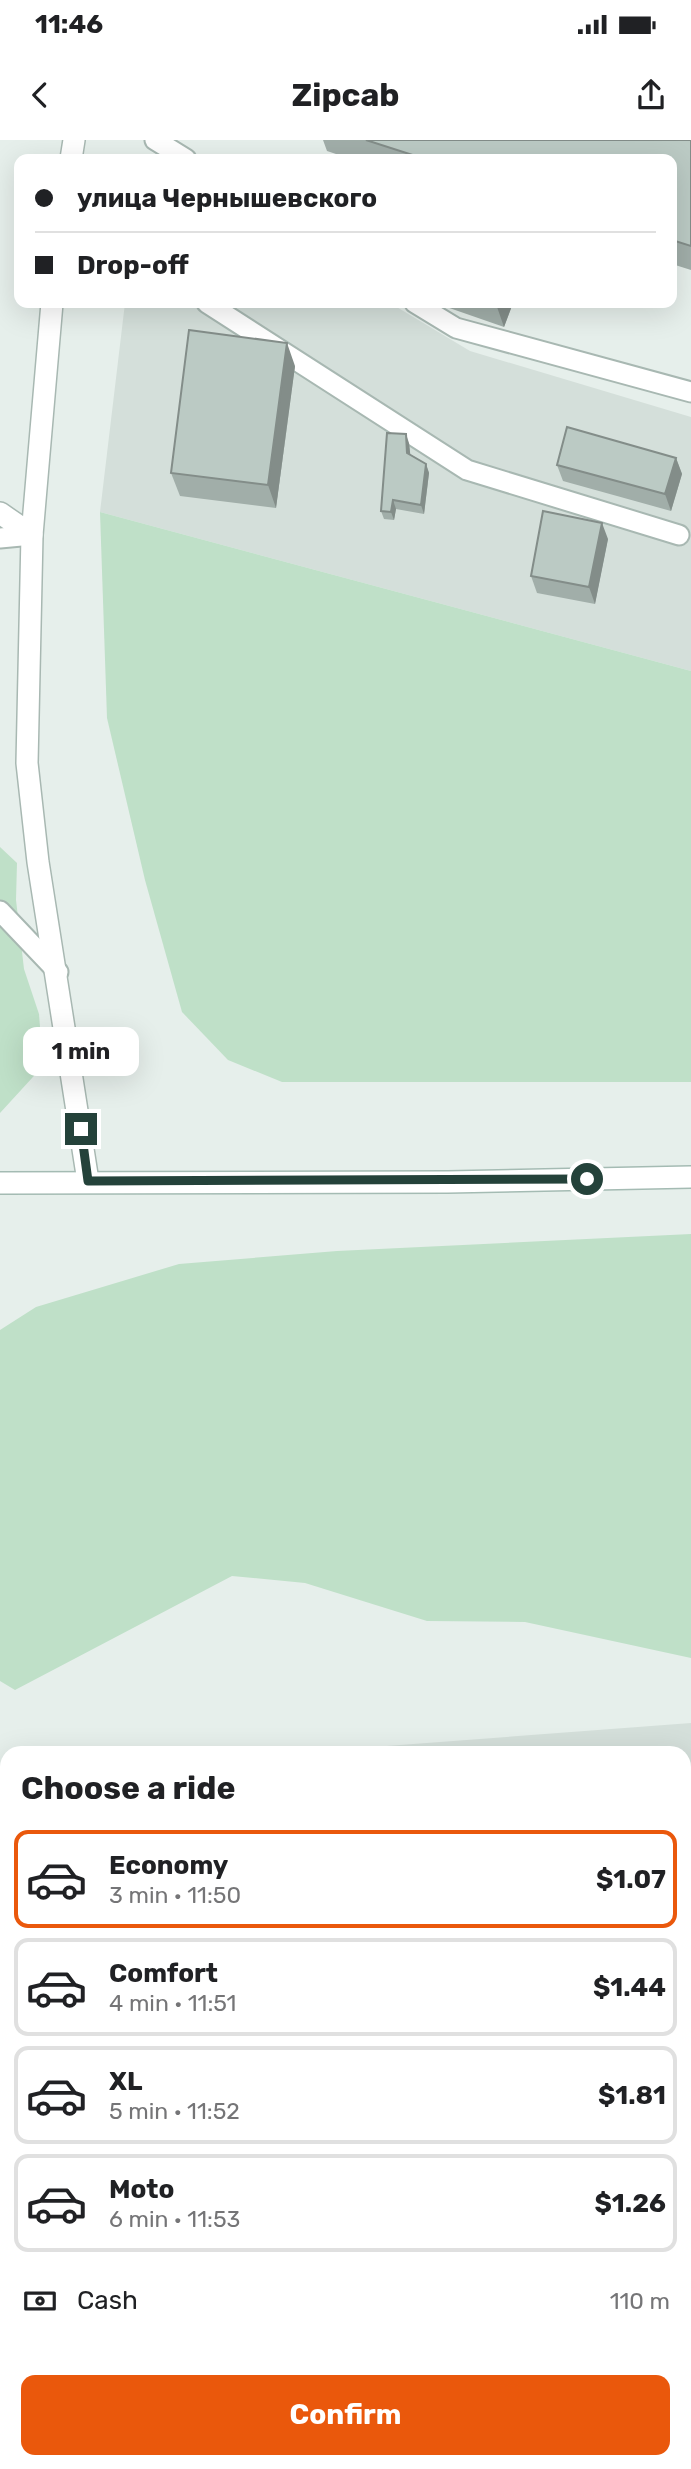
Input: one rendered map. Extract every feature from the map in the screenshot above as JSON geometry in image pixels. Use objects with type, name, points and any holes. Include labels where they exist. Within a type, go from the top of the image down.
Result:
[{"type":"street","points":[[52,308],[32,535],[27,763],[38,862],[58,972],[88,1181]]},
{"type":"street","points":[[0,513],[32,535]]},
{"type":"street","points":[[0,1183],[448,1182],[691,1177]]},
{"type":"lane","points":[[155,140],[178,154]]},
{"type":"lane","points":[[215,308],[467,470],[679,535]]},
{"type":"lane","points":[[423,308],[456,328],[691,392]]},
{"type":"lane","points":[[0,538],[32,535]]},
{"type":"lane","points":[[0,911],[58,972]]},
{"type":"shaded area","points":[[124,308],[398,308],[470,351],[691,417],[691,671],[100,512]]},
{"type":"shaded area","points":[[691,1723],[691,1746],[386,1746]]},
{"type":"green space","points":[[100,512],[691,671],[691,1082],[282,1082],[228,1060],[182,1012],[145,880],[107,718]]},
{"type":"green space","points":[[0,847],[17,863],[16,900],[24,969],[39,1014],[43,1066],[0,1113]]},
{"type":"green space","points":[[691,1234],[691,1658],[525,1622],[427,1621],[305,1583],[232,1576],[15,1690],[0,1681],[0,1330],[36,1307],[179,1264],[337,1251]]},
{"type":"building","points":[[366,140],[691,140],[691,246],[677,242],[677,154],[409,154]]},
{"type":"building","points":[[189,330],[287,343],[268,485],[171,473]]},
{"type":"building","points":[[567,427],[676,458],[665,494],[557,465]]},
{"type":"building","points":[[387,433],[406,434],[407,453],[426,464],[421,505],[393,500],[391,512],[381,511]]},
{"type":"building","points":[[543,511],[602,523],[589,587],[531,576]]},
{"type":"route","points":[[81,1129],[88,1181],[448,1182],[587,1179]]}]
